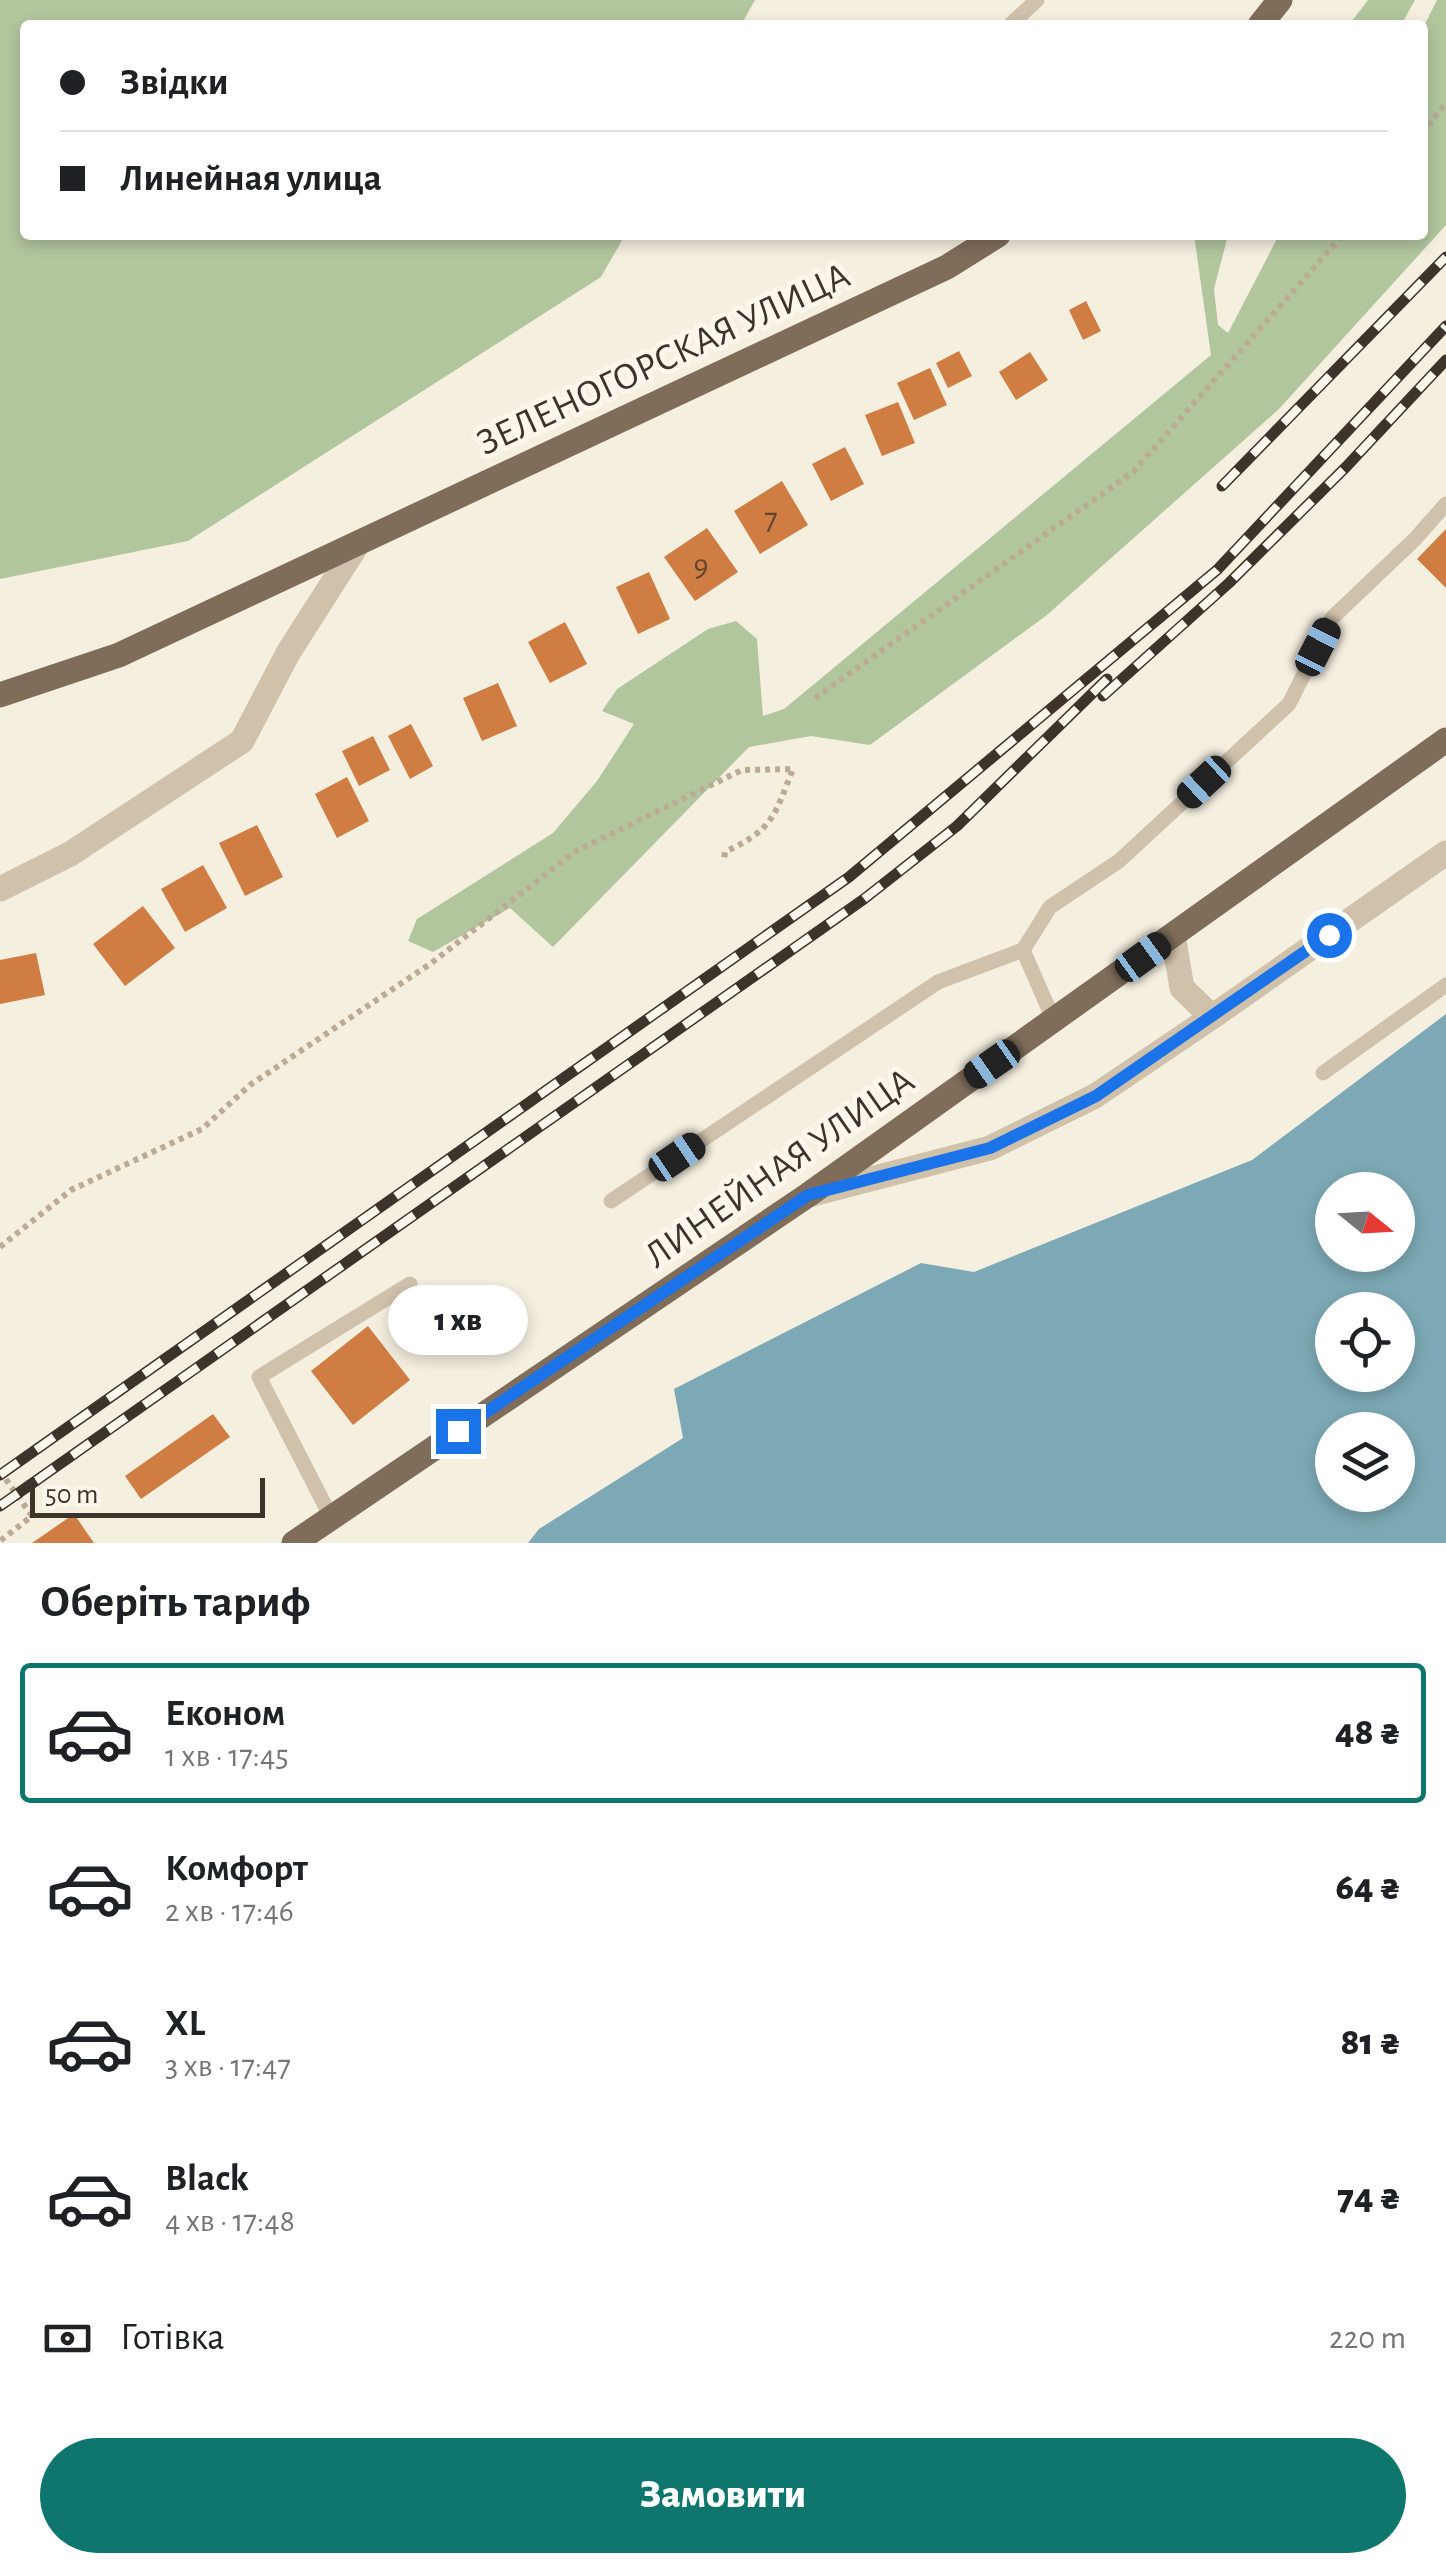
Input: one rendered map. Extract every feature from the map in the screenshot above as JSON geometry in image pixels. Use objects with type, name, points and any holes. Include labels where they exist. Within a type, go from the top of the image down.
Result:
[{"type":"main road","points":[[1264,20],[1280,0]]},
{"type":"main road","name":"ЗЕЛЕНОГОРСКАЯ УЛИЦА","points":[[0,695],[119,655],[947,267],[990,240]]},
{"type":"main road","name":"ЛИНЕЙНАЯ УЛИЦА","points":[[294,1543],[808,1195],[1446,740]]},
{"type":"street","points":[[0,890],[70,854],[242,741],[288,653],[357,545]]},
{"type":"street","points":[[808,1195],[990,1148],[1096,1096],[1446,853]]},
{"type":"street","points":[[1173,935],[1182,988],[1212,1017]]},
{"type":"lane","points":[[1015,20],[1037,0]]},
{"type":"lane","points":[[612,1201],[938,982],[1024,950],[1050,907],[1119,861],[1288,704],[1332,618],[1446,504]]},
{"type":"lane","points":[[1024,950],[1054,1021]]},
{"type":"lane","points":[[1323,1072],[1446,985]]},
{"type":"lane","points":[[331,1517],[259,1377],[410,1284]]},
{"type":"path","points":[[1428,126],[1446,104]]},
{"type":"path","points":[[815,698],[1133,472],[1339,240]]},
{"type":"path","points":[[0,1247],[71,1190],[202,1129],[250,1085],[430,964],[576,850],[742,770],[794,769],[775,814],[756,837],[726,852],[724,859]]},
{"type":"path","points":[[0,1471],[32,1516],[0,1541]]},
{"type":"green space","points":[[0,0],[755,0],[744,20],[20,20],[20,240],[622,240],[601,277],[188,541],[0,579]]},
{"type":"green space","points":[[1368,0],[1415,0],[1404,20],[1353,20]]},
{"type":"green space","points":[[1437,0],[1446,0],[1446,225],[1279,409],[1047,615],[870,745],[811,736],[749,747],[553,947],[510,908],[433,952],[408,941],[417,919],[553,833],[597,781],[634,724],[602,711],[617,689],[708,629],[736,621],[757,639],[763,716],[784,709],[1211,355],[1195,240],[1227,240],[1214,289],[1218,325],[1228,333],[1276,240],[1428,240],[1427,20]]},
{"type":"water","points":[[1446,1014],[1446,1543],[528,1543],[539,1529],[683,1438],[674,1389],[921,1263],[974,1272],[1252,1160]]},
{"type":"building","points":[[1086,301],[1101,331],[1083,340],[1069,310]]},
{"type":"building","points":[[959,351],[972,376],[948,388],[936,363]]},
{"type":"building","points":[[1030,352],[1048,380],[1016,400],[999,372]]},
{"type":"building","points":[[930,368],[947,405],[914,420],[897,383]]},
{"type":"building","points":[[898,402],[915,443],[882,456],[865,415]]},
{"type":"building","points":[[845,447],[864,484],[831,501],[812,464]]},
{"type":"building","points":[[782,481],[808,525],[760,554],[734,511]]},
{"type":"building","points":[[707,528],[738,572],[695,601],[664,557]]},
{"type":"building","points":[[1446,529],[1446,588],[1417,559]]},
{"type":"building","points":[[649,572],[670,619],[638,634],[616,587]]},
{"type":"building","points":[[565,622],[587,664],[550,683],[528,642]]},
{"type":"building","points":[[498,683],[517,726],[482,741],[463,698]]},
{"type":"building","points":[[411,724],[433,766],[410,779],[388,736]]},
{"type":"building","points":[[373,736],[390,770],[359,786],[342,751]]},
{"type":"building","points":[[347,777],[369,821],[337,838],[315,794]]},
{"type":"building","points":[[257,825],[283,877],[245,896],[219,843]]},
{"type":"building","points":[[203,865],[227,908],[185,932],[161,889]]},
{"type":"building","points":[[143,906],[175,948],[125,986],[93,944]]},
{"type":"building","points":[[36,953],[45,995],[0,1004],[0,960]]},
{"type":"building","points":[[368,1326],[410,1380],[353,1425],[311,1371]]},
{"type":"building","points":[[213,1414],[230,1437],[141,1499],[125,1476]]},
{"type":"building","points":[[74,1514],[94,1543],[32,1543]]},
{"type":"railway","points":[[1222,486],[1446,257]]},
{"type":"railway","points":[[0,1475],[849,877],[1217,570],[1446,326]]},
{"type":"railway","points":[[1103,696],[1229,583],[1446,360]]},
{"type":"railway","points":[[0,1506],[864,899],[957,826],[1107,679]]},
{"type":"route","points":[[458,1431],[808,1195],[990,1148],[1096,1096],[1329,935]]}]
